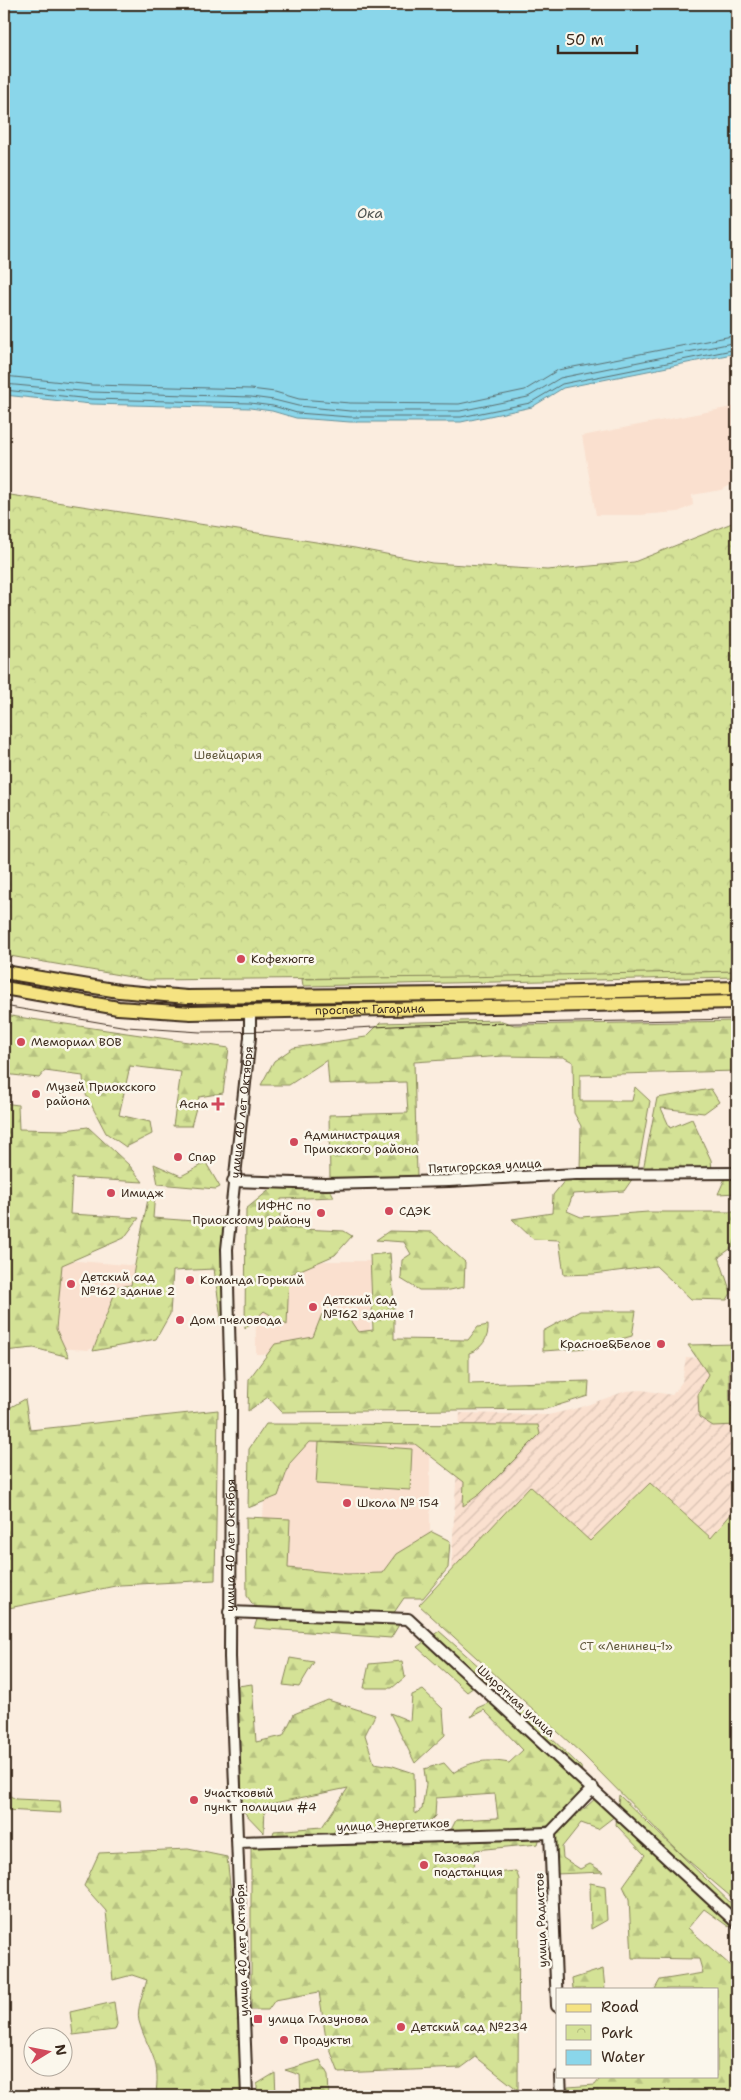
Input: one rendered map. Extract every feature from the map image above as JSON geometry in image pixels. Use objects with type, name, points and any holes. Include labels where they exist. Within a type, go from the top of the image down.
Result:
[{"type":"main road","name":"проспект Гагарина","points":[[4,972],[138,993],[187,996],[541,993],[737,988]]},
{"type":"main road","name":"проспект Гагарина","points":[[4,988],[118,1008],[155,1012],[250,1013],[737,1002]]},
{"type":"main road","name":"улица 40 лет Октября","points":[[249,996],[250,1013]]},
{"type":"street","name":"улица 40 лет Октября","points":[[247,2096],[238,1842],[233,1762],[229,1612],[230,1398],[226,1250],[250,1037],[250,1013]]},
{"type":"street","name":"Пятигорская улица","points":[[233,1181],[335,1184],[494,1179],[576,1174],[737,1173]]},
{"type":"street","name":"Широтная улица","points":[[229,1612],[408,1619],[737,1923]]},
{"type":"street","points":[[550,1833],[593,1788]]},
{"type":"street","name":"улица Энергетиков","points":[[238,1842],[550,1833]]},
{"type":"street","name":"улица Радистов","points":[[550,1833],[556,1988]]},
{"type":"street","points":[[560,2078],[561,2096]]},
{"type":"shaded area","points":[[737,406],[737,482],[721,490],[692,495],[693,505],[678,512],[640,515],[596,515],[582,436]]},
{"type":"shaded area","points":[[53,1259],[140,1266],[133,1334],[88,1350],[57,1348]]},
{"type":"shaded area","name":"Детский сад №162 здание 1","points":[[255,1261],[371,1261],[370,1357],[256,1354]]},
{"type":"shaded area","points":[[686,1357],[737,1361],[737,1507],[711,1538],[650,1483],[590,1542],[530,1487],[451,1571],[460,1413],[548,1415],[579,1408],[626,1391],[642,1390],[672,1395],[682,1382]]},
{"type":"shaded area","name":"Школа № 154","points":[[268,1438],[430,1440],[430,1566],[258,1597]]},
{"type":"green space","name":"Швейцария","points":[[4,494],[355,548],[432,563],[547,570],[634,562],[737,521],[737,971],[462,977],[148,980],[4,955]]},
{"type":"green space","points":[[737,971],[737,977],[303,986],[302,979]]},
{"type":"green space","points":[[4,1015],[229,1048],[223,1093],[199,1097],[191,1126],[173,1126],[181,1072],[130,1066],[119,1115],[150,1122],[152,1134],[126,1147],[106,1133],[84,1091],[83,1076],[45,1071],[39,1078],[4,1074]]},
{"type":"green space","points":[[499,1020],[514,1025],[737,1021],[737,1071],[580,1075],[580,1101],[632,1101],[635,1087],[650,1101],[638,1168],[580,1170],[581,1126],[574,1113],[573,1062],[563,1057],[504,1056],[414,1062],[417,1176],[330,1178],[329,1115],[408,1113],[406,1082],[329,1084],[327,1060],[289,1085],[261,1085],[274,1061],[293,1048],[366,1037],[380,1023]]},
{"type":"green space","points":[[711,1089],[719,1102],[704,1113],[661,1108],[670,1128],[692,1119],[711,1160],[712,1170],[643,1170],[657,1098]]},
{"type":"green space","points":[[4,1103],[18,1105],[19,1129],[65,1130],[88,1127],[129,1165],[143,1182],[72,1178],[70,1214],[139,1218],[124,1238],[62,1265],[56,1329],[69,1357],[34,1348],[4,1351]]},
{"type":"green space","points":[[206,1163],[220,1187],[216,1189],[158,1184],[154,1164],[181,1176]]},
{"type":"green space","points":[[727,1174],[737,1175],[737,1193],[718,1194]]},
{"type":"green space","points":[[633,1178],[624,1191],[573,1194],[567,1211],[581,1217],[648,1212],[737,1212],[737,1244],[719,1257],[731,1293],[727,1300],[691,1299],[656,1266],[594,1274],[564,1275],[559,1240],[533,1239],[512,1219],[552,1213],[553,1195],[566,1179]]},
{"type":"green space","points":[[273,1187],[330,1189],[334,1197],[281,1199],[279,1228],[344,1231],[352,1236],[335,1255],[289,1275],[287,1325],[264,1311],[245,1329],[246,1209]]},
{"type":"green space","points":[[155,1192],[153,1218],[208,1222],[228,1215],[225,1318],[221,1318],[214,1269],[173,1271],[170,1314],[156,1339],[93,1351],[117,1287],[131,1285],[149,1194]]},
{"type":"green space","points":[[389,1231],[432,1232],[465,1262],[464,1287],[450,1290],[419,1290],[401,1279],[402,1260],[411,1254],[404,1242],[376,1240]]},
{"type":"green space","points":[[390,1253],[394,1304],[394,1339],[468,1340],[478,1327],[488,1325],[484,1342],[478,1349],[469,1353],[469,1384],[589,1381],[588,1396],[546,1409],[282,1412],[268,1397],[248,1411],[249,1379],[275,1344],[313,1337],[322,1314],[346,1314],[358,1332],[373,1330],[370,1255]]},
{"type":"green space","points":[[580,1311],[636,1311],[632,1336],[588,1348],[543,1351],[543,1331]]},
{"type":"green space","points":[[737,1344],[737,1368],[729,1368],[730,1406],[737,1408],[737,1425],[713,1426],[699,1417],[698,1395],[708,1374],[688,1345]]},
{"type":"green space","points":[[25,1399],[30,1430],[218,1410],[215,1580],[120,1585],[4,1609],[4,1411]]},
{"type":"green space","points":[[266,1424],[538,1425],[540,1434],[480,1494],[463,1506],[464,1482],[415,1444],[309,1442],[290,1463],[278,1496],[248,1508],[249,1449]]},
{"type":"green space","points":[[319,1442],[412,1449],[410,1490],[316,1484]]},
{"type":"green space","name":"СТ «Ленинец-1»","points":[[650,1483],[711,1538],[737,1507],[737,1902],[683,1856],[582,1754],[419,1605],[530,1486],[590,1541]]},
{"type":"green space","points":[[246,1517],[290,1519],[288,1568],[347,1574],[382,1573],[396,1554],[432,1532],[450,1541],[448,1568],[423,1598],[404,1598],[393,1614],[256,1609],[247,1596]]},
{"type":"green space","points":[[258,1617],[400,1623],[391,1638],[254,1628]]},
{"type":"green space","points":[[439,1631],[499,1684],[495,1688],[484,1680],[467,1692],[417,1647]]},
{"type":"green space","points":[[290,1658],[314,1662],[299,1687],[283,1685]]},
{"type":"green space","points":[[402,1661],[405,1677],[392,1688],[364,1688],[369,1664]]},
{"type":"green space","points":[[252,1684],[256,1742],[283,1736],[294,1714],[328,1700],[375,1715],[365,1735],[374,1763],[393,1766],[414,1773],[415,1814],[422,1809],[426,1784],[424,1769],[444,1763],[453,1773],[473,1763],[494,1761],[509,1763],[523,1750],[484,1710],[471,1717],[477,1708],[507,1695],[581,1767],[585,1790],[551,1825],[524,1830],[451,1830],[456,1820],[498,1818],[495,1794],[436,1798],[435,1816],[417,1834],[272,1837],[274,1831],[322,1827],[348,1788],[265,1805],[264,1833],[242,1810],[238,1686]]},
{"type":"green space","points":[[423,1690],[443,1709],[445,1735],[415,1763],[390,1713],[410,1721],[412,1695]]},
{"type":"green space","points":[[4,1793],[16,1799],[60,1801],[61,1813],[4,1810]]},
{"type":"green space","points":[[619,1795],[737,1909],[729,1927],[704,1909],[688,1928],[731,1966],[737,1961],[737,1996],[732,1997],[737,2018],[737,2096],[610,2096],[609,2093],[599,2096],[568,2096],[568,2087],[595,2085],[600,2078],[718,2078],[718,1988],[656,1988],[660,1980],[703,1973],[699,1959],[632,1958],[629,1899],[623,1886],[645,1855],[616,1825]]},
{"type":"green space","points":[[596,1798],[615,1816],[598,1829],[581,1823],[562,1847],[563,1858],[580,1869],[590,1864],[603,1872],[556,1874],[554,1835]]},
{"type":"green space","points":[[540,1837],[538,1844],[475,1850],[474,1875],[516,1871],[519,1879],[518,2090],[476,2057],[461,2068],[339,2073],[326,2039],[319,1992],[275,2000],[268,2010],[251,2010],[251,1848]]},
{"type":"green space","points":[[188,1849],[227,1857],[232,1902],[243,2093],[198,2089],[195,2096],[150,2096],[156,2092],[157,2071],[138,2016],[147,1980],[132,1975],[113,1980],[106,1911],[84,1886],[99,1853]]},
{"type":"green space","points":[[590,1883],[605,1886],[607,1920],[591,1929]]},
{"type":"green space","points":[[603,1969],[605,1988],[573,1988],[572,1979]]},
{"type":"green space","points":[[114,2002],[117,2024],[115,2030],[73,2035],[70,2012]]},
{"type":"green space","points":[[320,2060],[328,2075],[329,2096],[301,2096],[300,2075],[285,2070]]},
{"type":"green space","points":[[275,2073],[276,2096],[257,2096],[257,2084]]},
{"type":"water","name":"Ока","points":[[4,4],[737,4],[737,353],[563,388],[532,407],[461,422],[350,422],[296,418],[272,411],[250,408],[91,404],[4,395]]},
{"type":"tram line","points":[[4,1006],[127,1027],[200,1032],[299,1031],[412,1025],[737,1019]]},
{"type":"place","name":"Кофехюгге","points":[[241,959]]},
{"type":"place","name":"Мемориал ВОВ","points":[[21,1042]]},
{"type":"place","name":"Музей Приокского района","points":[[36,1094]]},
{"type":"place","name":"Асна","points":[[218,1104]]},
{"type":"place","name":"Администрация Приокского района","points":[[294,1142]]},
{"type":"place","name":"Спар","points":[[178,1157]]},
{"type":"place","name":"Имидж","points":[[111,1193]]},
{"type":"place","name":"СДЭК","points":[[389,1211]]},
{"type":"place","name":"ИФНС по Приокскому району","points":[[321,1213]]},
{"type":"place","name":"Команда Горький","points":[[190,1280]]},
{"type":"place","name":"Детский сад №162 здание 2","points":[[71,1284]]},
{"type":"place","name":"Детский сад №162 здание 1","points":[[313,1307]]},
{"type":"place","name":"Дом пчеловода","points":[[180,1320]]},
{"type":"place","name":"Красное&Белое","points":[[661,1344]]},
{"type":"place","name":"Школа № 154","points":[[347,1503]]},
{"type":"place","name":"Участковый пункт полиции #4","points":[[194,1800]]},
{"type":"place","name":"Газовая подстанция","points":[[424,1865]]},
{"type":"place","name":"улица Глазунова","points":[[258,2019]]},
{"type":"place","name":"Детский сад №234","points":[[401,2027]]},
{"type":"place","name":"Продукты","points":[[284,2040]]}]
